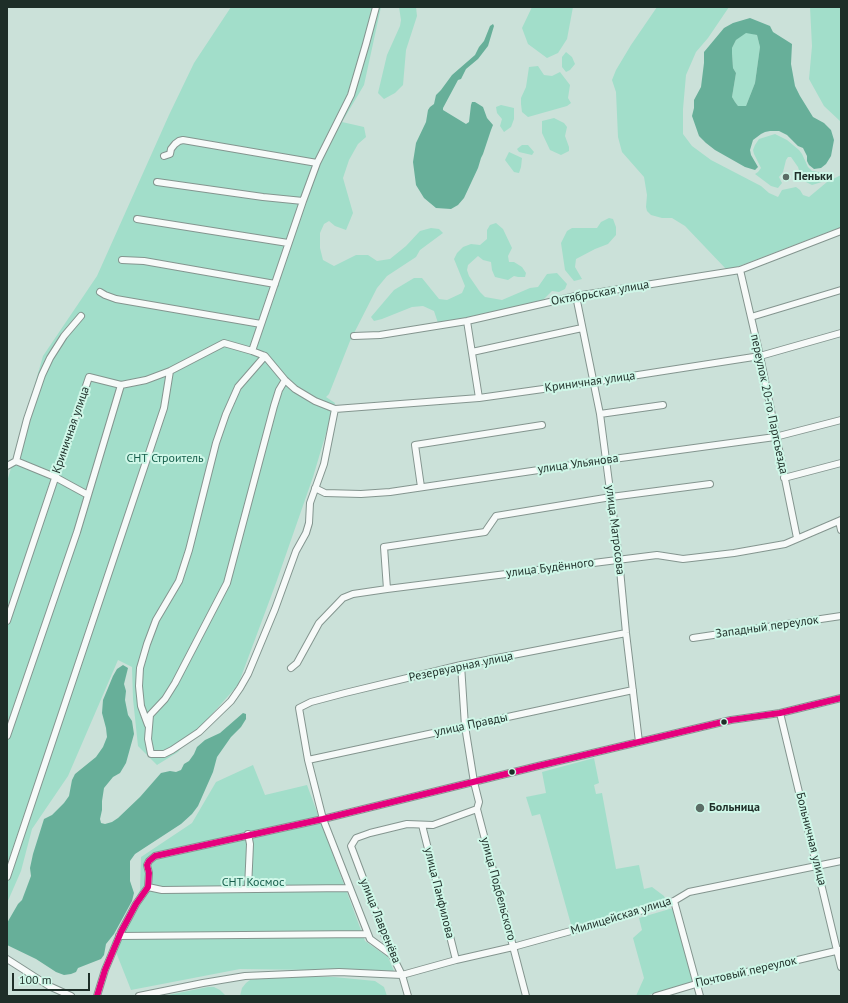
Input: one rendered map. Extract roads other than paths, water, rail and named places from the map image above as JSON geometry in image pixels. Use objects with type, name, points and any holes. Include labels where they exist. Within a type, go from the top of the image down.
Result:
[{"type":"street","points":[[285,380],[279,390],[261,450],[227,583],[176,683],[165,699],[150,714],[148,738],[151,754],[164,754],[179,747],[199,732],[231,701],[248,674],[262,642],[296,551],[306,533],[309,523],[310,503],[324,464],[335,409],[302,394],[285,380],[265,356],[252,351],[288,243],[317,163],[351,95],[376,7]]},
{"type":"street","points":[[164,156],[170,154],[171,149],[179,140],[183,140],[317,163]]},
{"type":"street","points":[[157,182],[303,201]]},
{"type":"street","points":[[137,219],[288,243]]},
{"type":"street","name":"Октябрьская улица","points":[[354,336],[380,335],[467,321],[576,296],[740,270],[841,231]]},
{"type":"street","points":[[122,260],[144,261],[275,284]]},
{"type":"street","name":"переулок 20-го Партсъезда","points":[[740,270],[760,356],[775,437],[797,538]]},
{"type":"street","points":[[751,317],[841,290]]},
{"type":"street","points":[[100,292],[116,299],[261,324]]},
{"type":"street","name":"улица Матросова","points":[[576,296],[600,414],[619,559],[639,742]]},
{"type":"street","points":[[7,466],[16,461],[27,419],[42,375],[55,348],[81,316]]},
{"type":"street","points":[[467,321],[479,398]]},
{"type":"street","points":[[472,352],[582,328]]},
{"type":"street","name":"Криничная улица","points":[[335,409],[479,398],[593,382],[760,356],[841,333]]},
{"type":"street","name":"Криничная улица","points":[[7,621],[89,377],[121,385],[146,380],[170,371],[224,343],[252,351]]},
{"type":"street","points":[[148,725],[141,706],[139,686],[140,668],[147,644],[156,620],[181,574],[189,550],[216,443],[226,414],[238,387],[265,356]]},
{"type":"street","points":[[7,877],[164,408],[170,371]]},
{"type":"street","points":[[7,736],[77,532],[121,385]]},
{"type":"street","points":[[600,414],[663,404]]},
{"type":"street","name":"улица Ульянова","points":[[315,488],[325,493],[361,494],[421,488],[606,460],[775,437],[841,420]]},
{"type":"street","points":[[421,488],[415,445],[542,425]]},
{"type":"street","points":[[16,461],[55,477],[88,495]]},
{"type":"street","points":[[784,478],[841,463]]},
{"type":"street","points":[[387,589],[384,547],[485,532],[496,516],[611,497],[710,484]]},
{"type":"street","points":[[840,520],[841,530]]},
{"type":"street","name":"улица Будённого","points":[[291,668],[297,662],[319,623],[343,598],[353,594],[619,559],[657,555],[683,559],[734,553],[785,544],[840,520]]},
{"type":"street","name":"Западный переулок","points":[[693,638],[841,616]]},
{"type":"street","name":"Резервуарная улица","points":[[308,760],[299,708],[311,702],[461,665],[626,633]]},
{"type":"street","name":"улица Подбельского","points":[[461,665],[465,726],[474,782],[479,802],[477,809],[526,996]]},
{"type":"street","name":"улица Правды","points":[[308,760],[633,690]]},
{"type":"street","points":[[97,996],[105,970],[119,936],[136,904],[148,887],[149,873],[147,865],[155,856],[248,834],[323,819],[731,720],[780,713],[841,698]]},
{"type":"street","name":"Больничная улица","points":[[780,713],[839,950],[841,967]]},
{"type":"street","points":[[308,760],[323,819],[370,939],[392,955]]},
{"type":"street","points":[[422,825],[433,825],[477,809]]},
{"type":"street","name":"улица Лавренёва","points":[[408,996],[402,975],[392,955],[350,846],[356,838],[370,833],[407,824],[422,825]]},
{"type":"street","name":"улица Панфилова","points":[[422,825],[456,960]]},
{"type":"street","points":[[248,834],[250,844],[248,888]]},
{"type":"street","name":"Милицейская улица","points":[[139,996],[246,976],[339,972],[402,975],[456,960],[513,947],[674,901],[689,892],[841,861]]},
{"type":"street","points":[[148,887],[162,890],[350,888]]},
{"type":"street","points":[[674,901],[700,996]]},
{"type":"street","points":[[119,936],[368,934]]},
{"type":"street","name":"Почтовый переулок","points":[[656,996],[696,984],[839,950]]},
{"type":"street","points":[[7,960],[49,986],[71,996]]},
{"type":"place","name":"Пеньки","points":[[786,177]]},
{"type":"place","name":"Больница","points":[[700,808]]},
{"type":"park label","name":"СНТ Строитель","points":[[165,459]]},
{"type":"park label","name":"СНТ Космос","points":[[253,883]]}]
